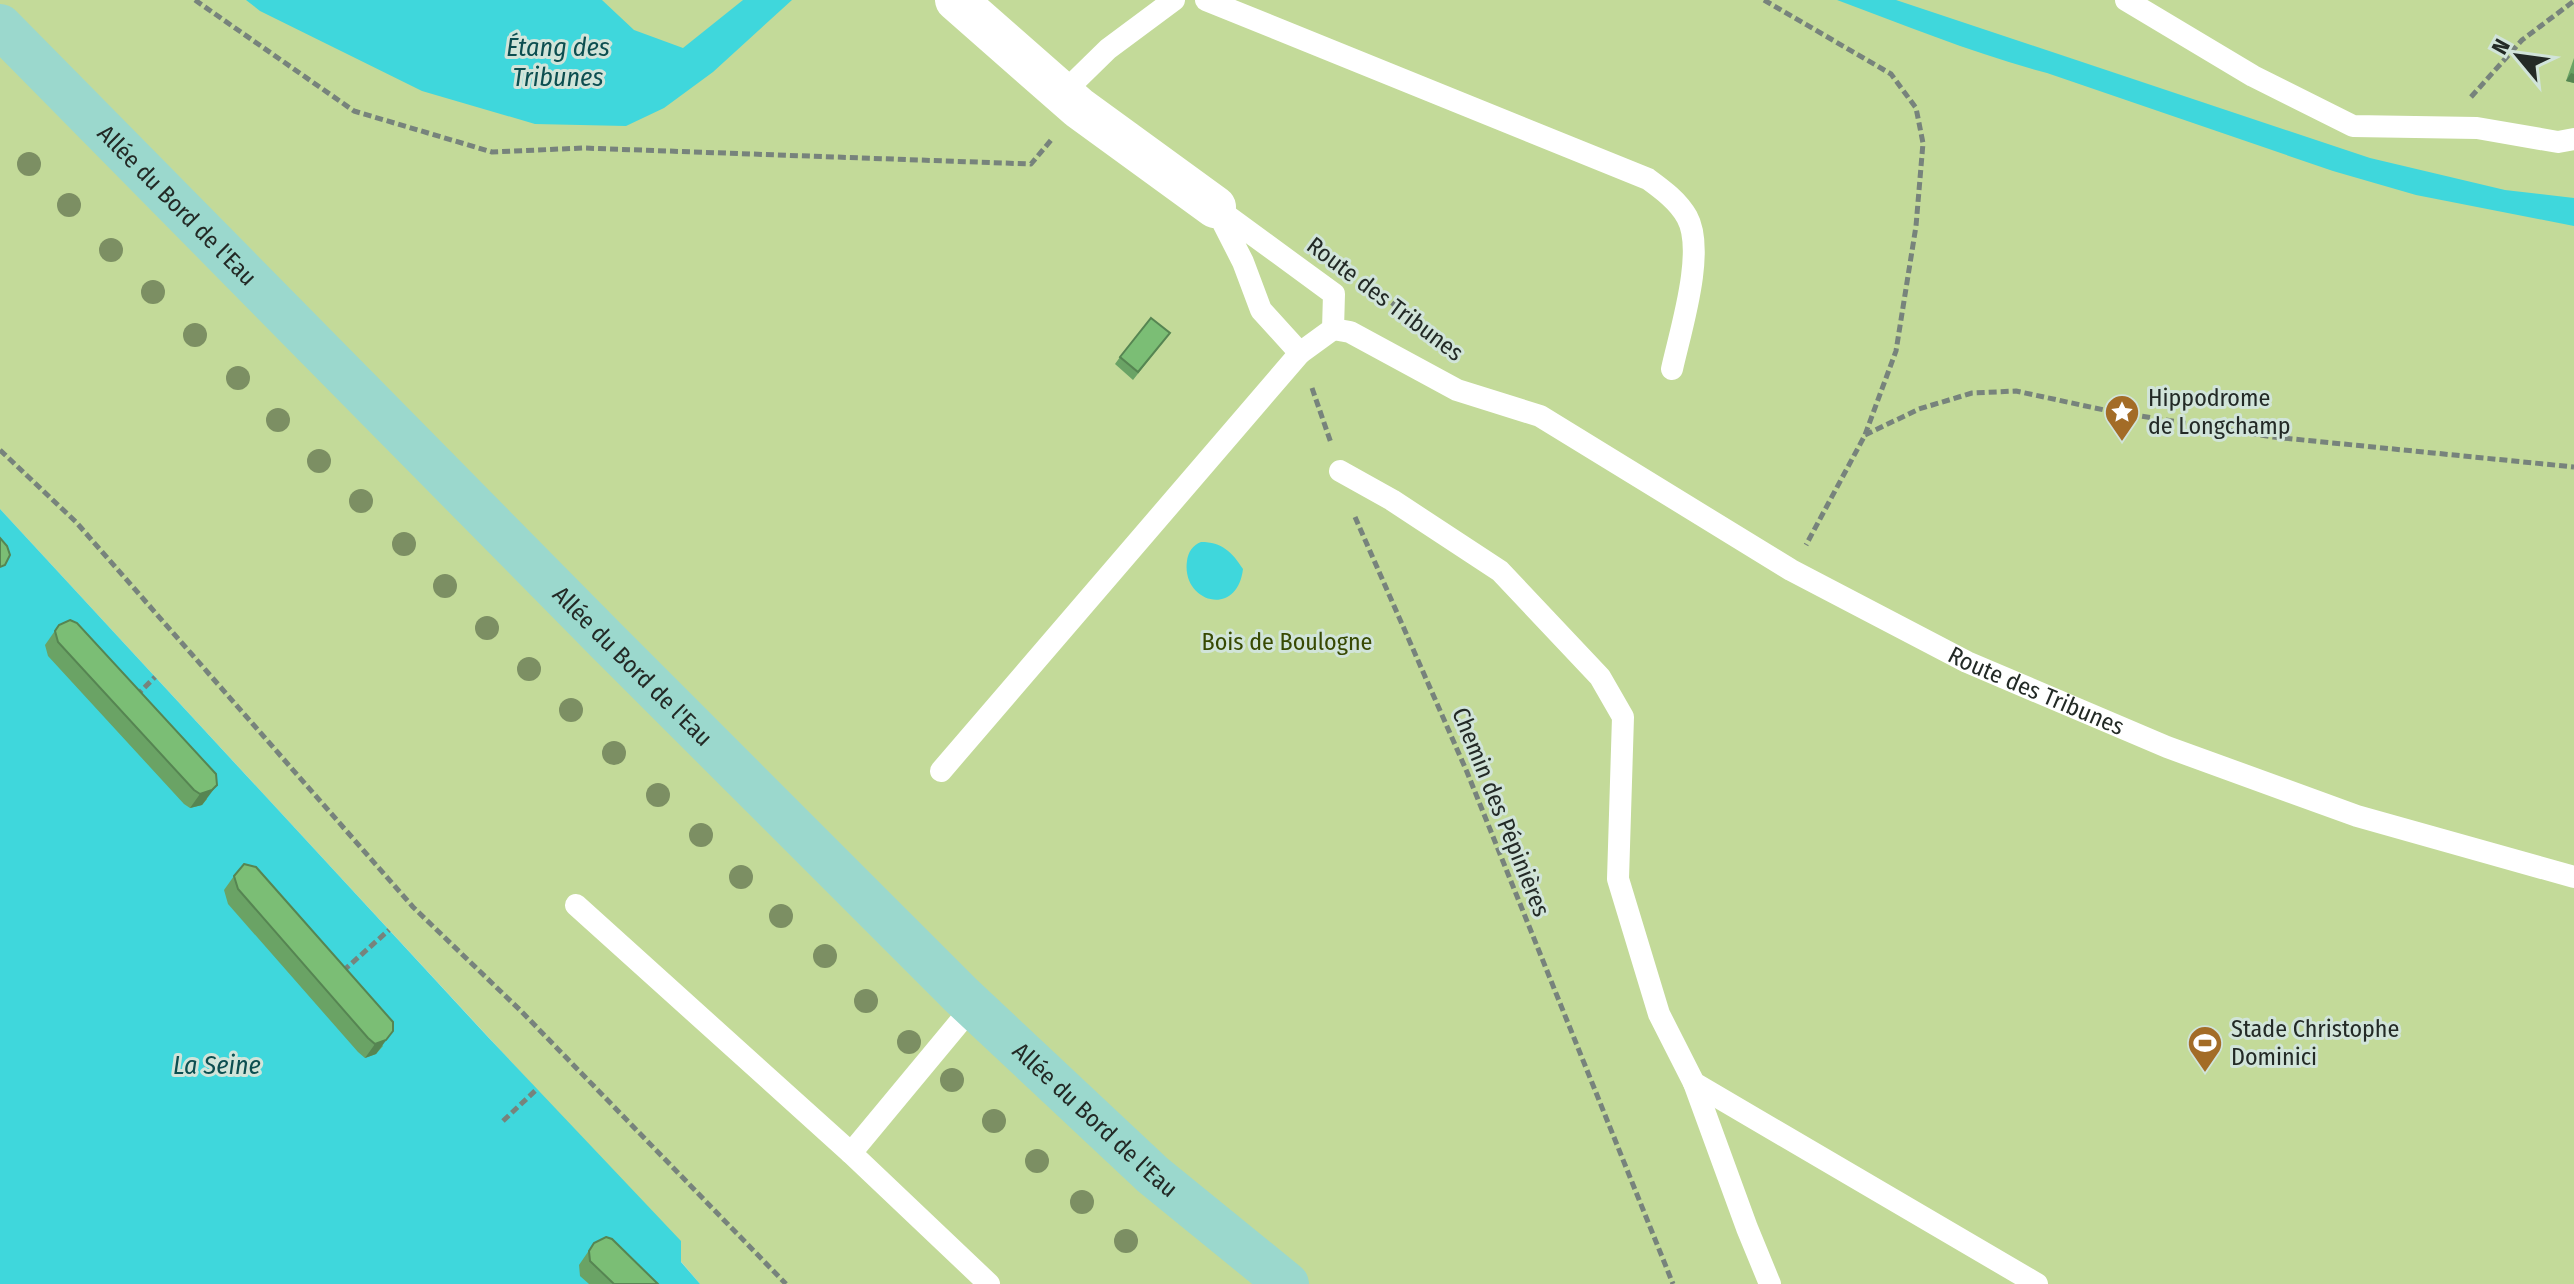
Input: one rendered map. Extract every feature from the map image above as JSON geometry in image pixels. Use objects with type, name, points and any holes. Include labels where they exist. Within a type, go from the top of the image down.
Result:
[{"type":"main road","name":"Allée du Bord de l'Eau","points":[[0,26],[615,649],[973,1006],[1153,1175],[1287,1284]]},
{"type":"street","name":"Route des Tribunes","points":[[956,0],[1070,101],[1222,196]]},
{"type":"lane","points":[[1070,101],[1108,49],[1174,0]]},
{"type":"lane","points":[[1206,0],[1648,179],[1672,197],[1689,219],[1694,241],[1691,285],[1672,369]]},
{"type":"lane","points":[[2126,0],[2253,76],[2353,126],[2477,128],[2558,142],[2574,139]]},
{"type":"lane","name":"Route des Tribunes","points":[[1222,196],[1334,294],[1333,329],[1350,332],[1457,390],[1540,416],[1791,570],[1967,662],[2167,747],[2357,816],[2574,877]]},
{"type":"lane","name":"Route des Tribunes","points":[[1222,196],[1261,310],[1300,353]]},
{"type":"lane","points":[[941,771],[1300,353],[1333,329]]},
{"type":"lane","points":[[1340,471],[1392,500],[1500,571],[1600,677],[1623,717],[1618,879],[1659,1014],[1694,1083],[1770,1284]]},
{"type":"lane","points":[[576,905],[851,1153],[989,1284]]},
{"type":"lane","points":[[851,1153],[973,1006]]},
{"type":"lane","points":[[1694,1083],[2037,1284]]},
{"type":"path","points":[[195,0],[354,111],[492,152],[583,148],[1031,164],[1070,101]]},
{"type":"path","points":[[1764,0],[1891,74],[1916,108],[1923,143],[1916,226],[1896,351],[1865,435],[1791,570]]},
{"type":"path","points":[[2444,128],[2522,40],[2574,1]]},
{"type":"path","name":"Route des Tribunes","points":[[1358,277],[1468,360]]},
{"type":"path","name":"Chemin des Pépinières","points":[[1300,353],[1355,517],[1467,772],[1673,1284]]},
{"type":"path","points":[[1865,435],[1919,409],[1972,393],[2016,391],[2109,411],[2273,437],[2574,467]]},
{"type":"path","points":[[0,450],[76,522],[413,907],[521,1011],[786,1284]]},
{"type":"path","points":[[128,704],[155,677]]},
{"type":"path","points":[[333,980],[389,930]]},
{"type":"path","points":[[503,1121],[537,1089]]},
{"type":"green space","name":"Bois de Boulogne","points":[[0,0],[2574,0],[2574,1284],[700,1284],[529,1081],[0,509]]},
{"type":"water","name":"Étang des Tribunes","points":[[246,0],[602,0],[634,30],[683,48],[743,0],[792,0],[713,72],[664,108],[626,126],[535,124],[422,91],[260,11]]},
{"type":"water","points":[[1837,0],[1896,0],[2370,158],[2505,190],[2574,198],[2574,226],[2416,195],[2333,171],[1967,48]]},
{"type":"water","name":"La Seine","points":[[0,509],[487,1036],[681,1241],[681,1262],[700,1284],[0,1284]]},
{"type":"water","points":[[1201,542],[1226,549],[1243,569],[1239,585],[1231,595],[1210,599],[1192,587],[1187,575],[1188,555]]},
{"type":"building","points":[[1151,318],[1170,333],[1138,372],[1120,357]]},
{"type":"building","points":[[0,538],[10,555],[5,565],[0,567]]},
{"type":"building","points":[[70,620],[77,623],[216,774],[217,785],[212,790],[200,794],[194,790],[58,642],[55,631],[59,625]]},
{"type":"building","points":[[244,864],[256,867],[393,1022],[393,1031],[386,1040],[375,1044],[368,1038],[238,889],[234,876]]},
{"type":"building","points":[[606,1237],[612,1239],[658,1284],[614,1284],[590,1261],[589,1251],[594,1243]]},
{"type":"place","name":"Hippodrome de Longchamp","points":[[2122,443]]},
{"type":"place","name":"Stade Christophe Dominici","points":[[2205,1074]]}]
